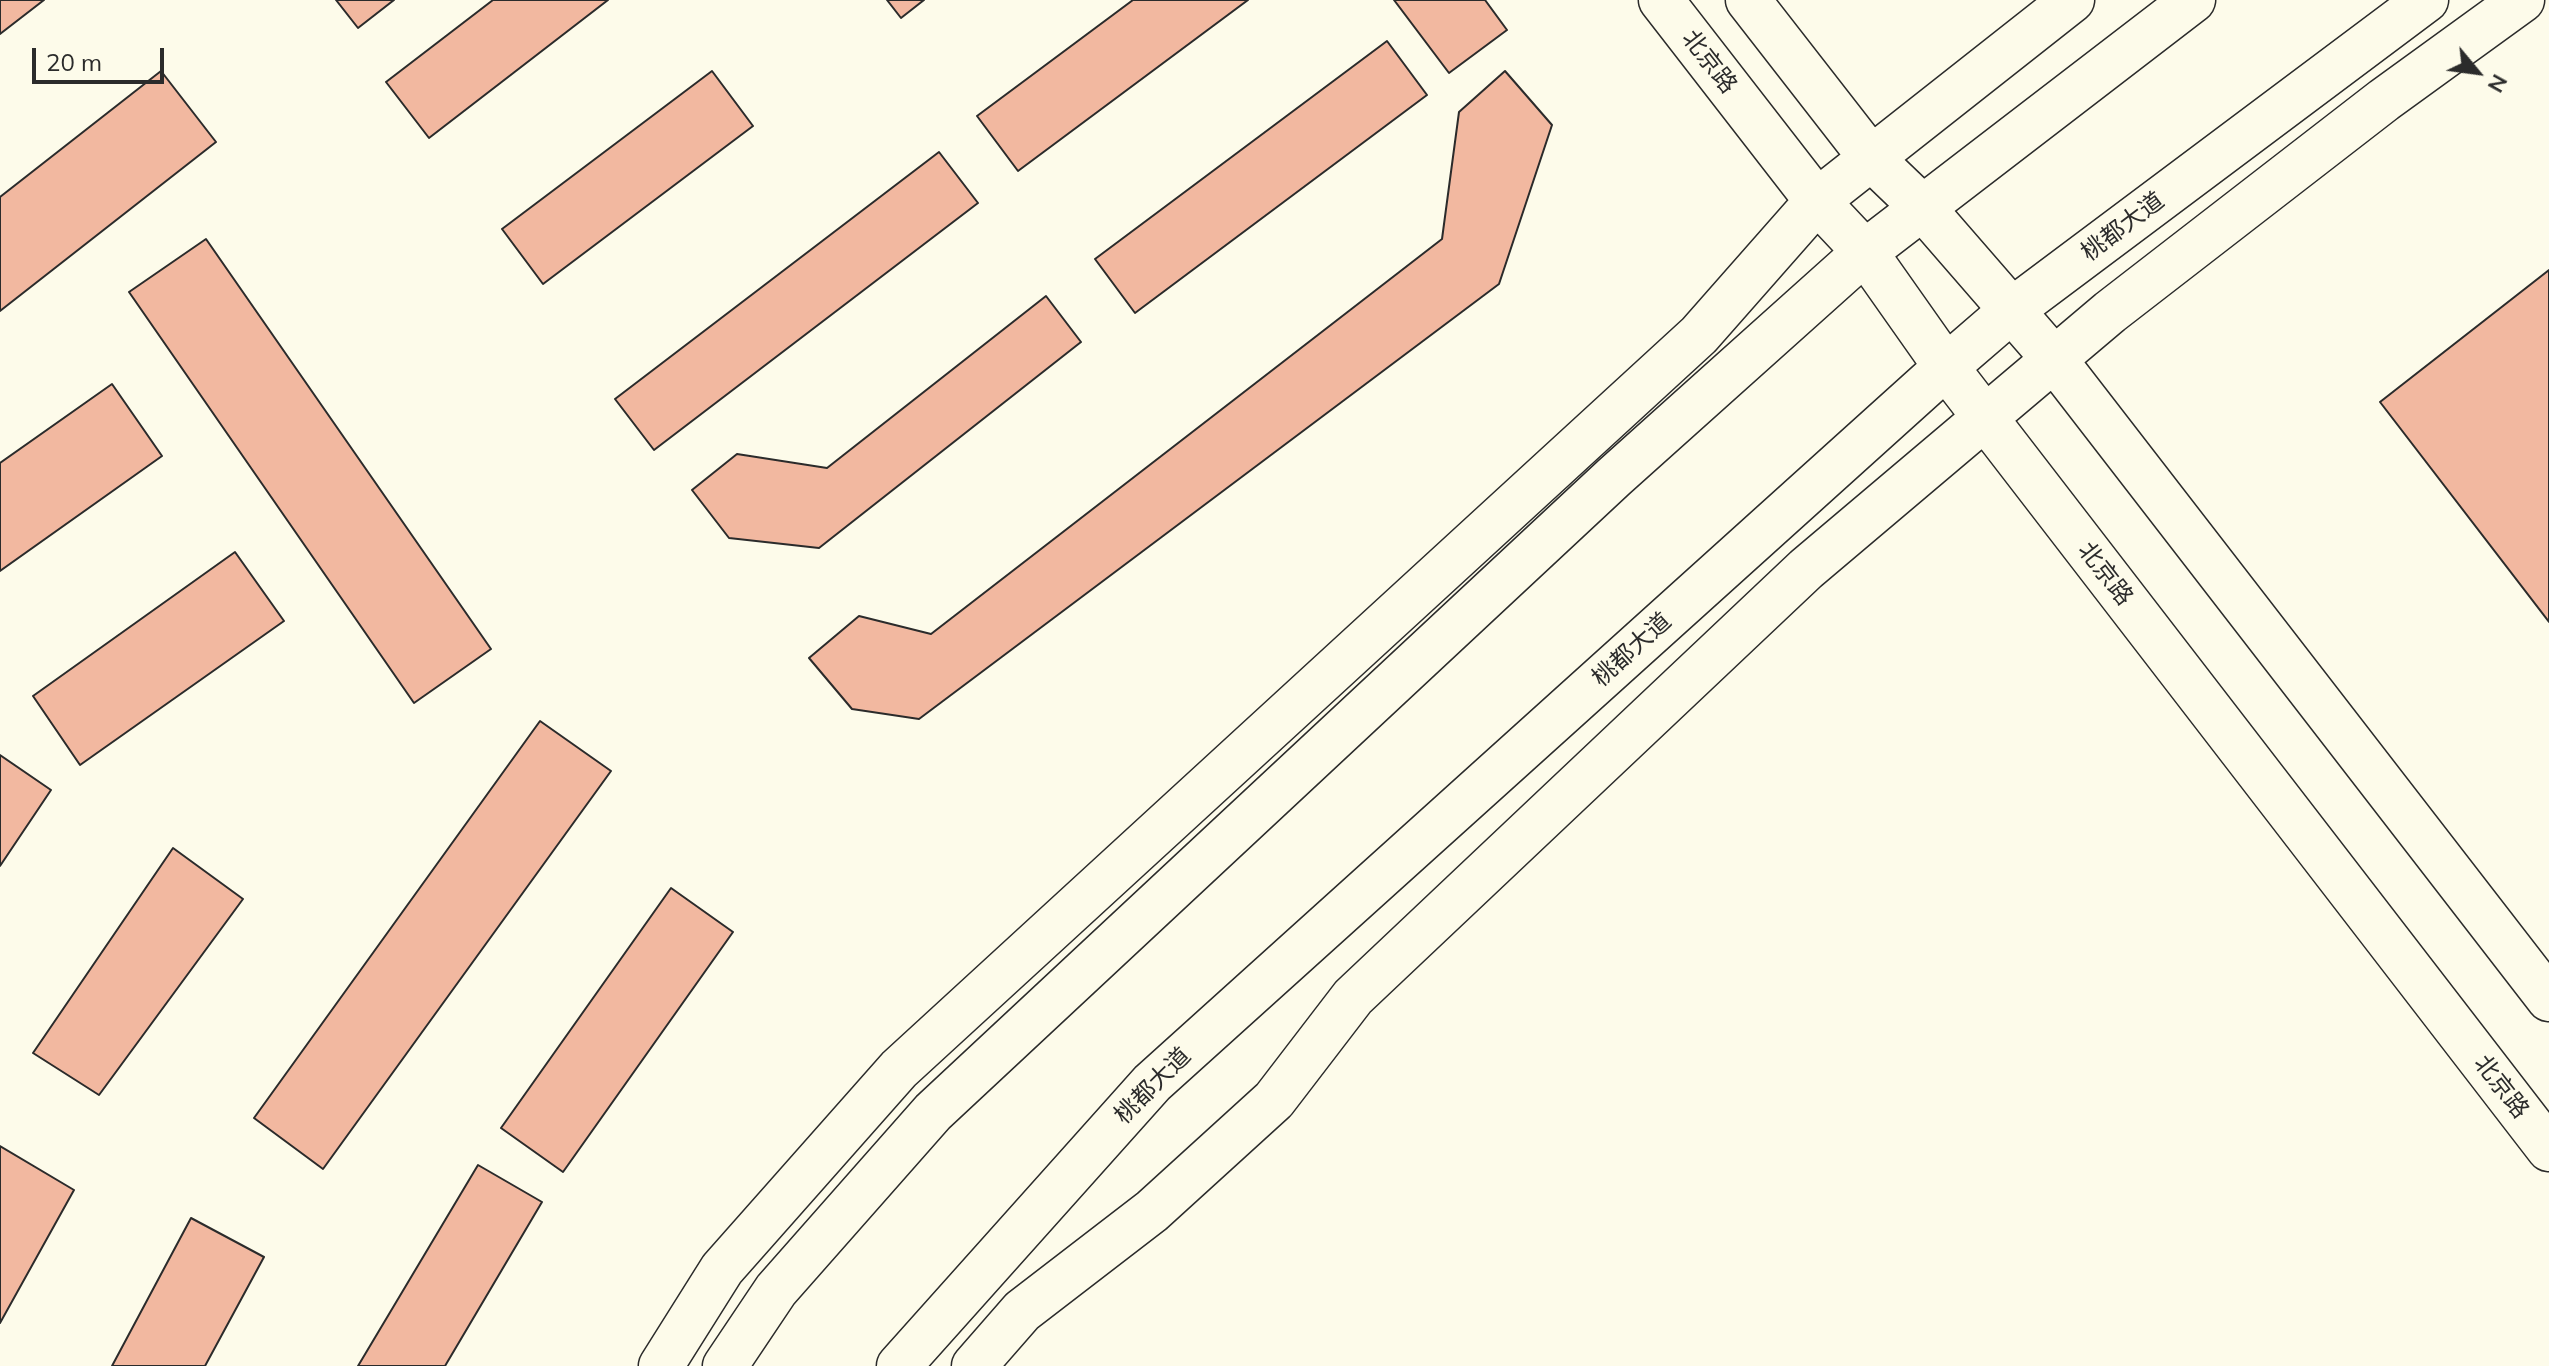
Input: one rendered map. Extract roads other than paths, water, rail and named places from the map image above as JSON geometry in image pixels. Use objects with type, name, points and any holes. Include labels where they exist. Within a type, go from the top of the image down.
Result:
[{"type":"street","name":"北京路","points":[[1661,0],[1817,201],[1865,252],[1946,367],[2549,1149]]},
{"type":"street","points":[[1748,0],[1871,158],[1922,207],[2054,359],[2549,999]]},
{"type":"street","points":[[661,1366],[722,1269],[899,1069],[1699,335],[1817,201],[2072,0]]},
{"type":"street","points":[[725,1366],[776,1290],[933,1112],[1602,488],[1865,252],[2193,0]]},
{"type":"street","name":"桃都大道","points":[[899,1366],[1152,1083],[1946,367],[2012,310],[2426,0]]},
{"type":"street","points":[[974,1366],[1022,1311],[1152,1211],[1274,1100],[1353,997],[1806,569],[2122,302],[2372,109],[2522,0]]}]
